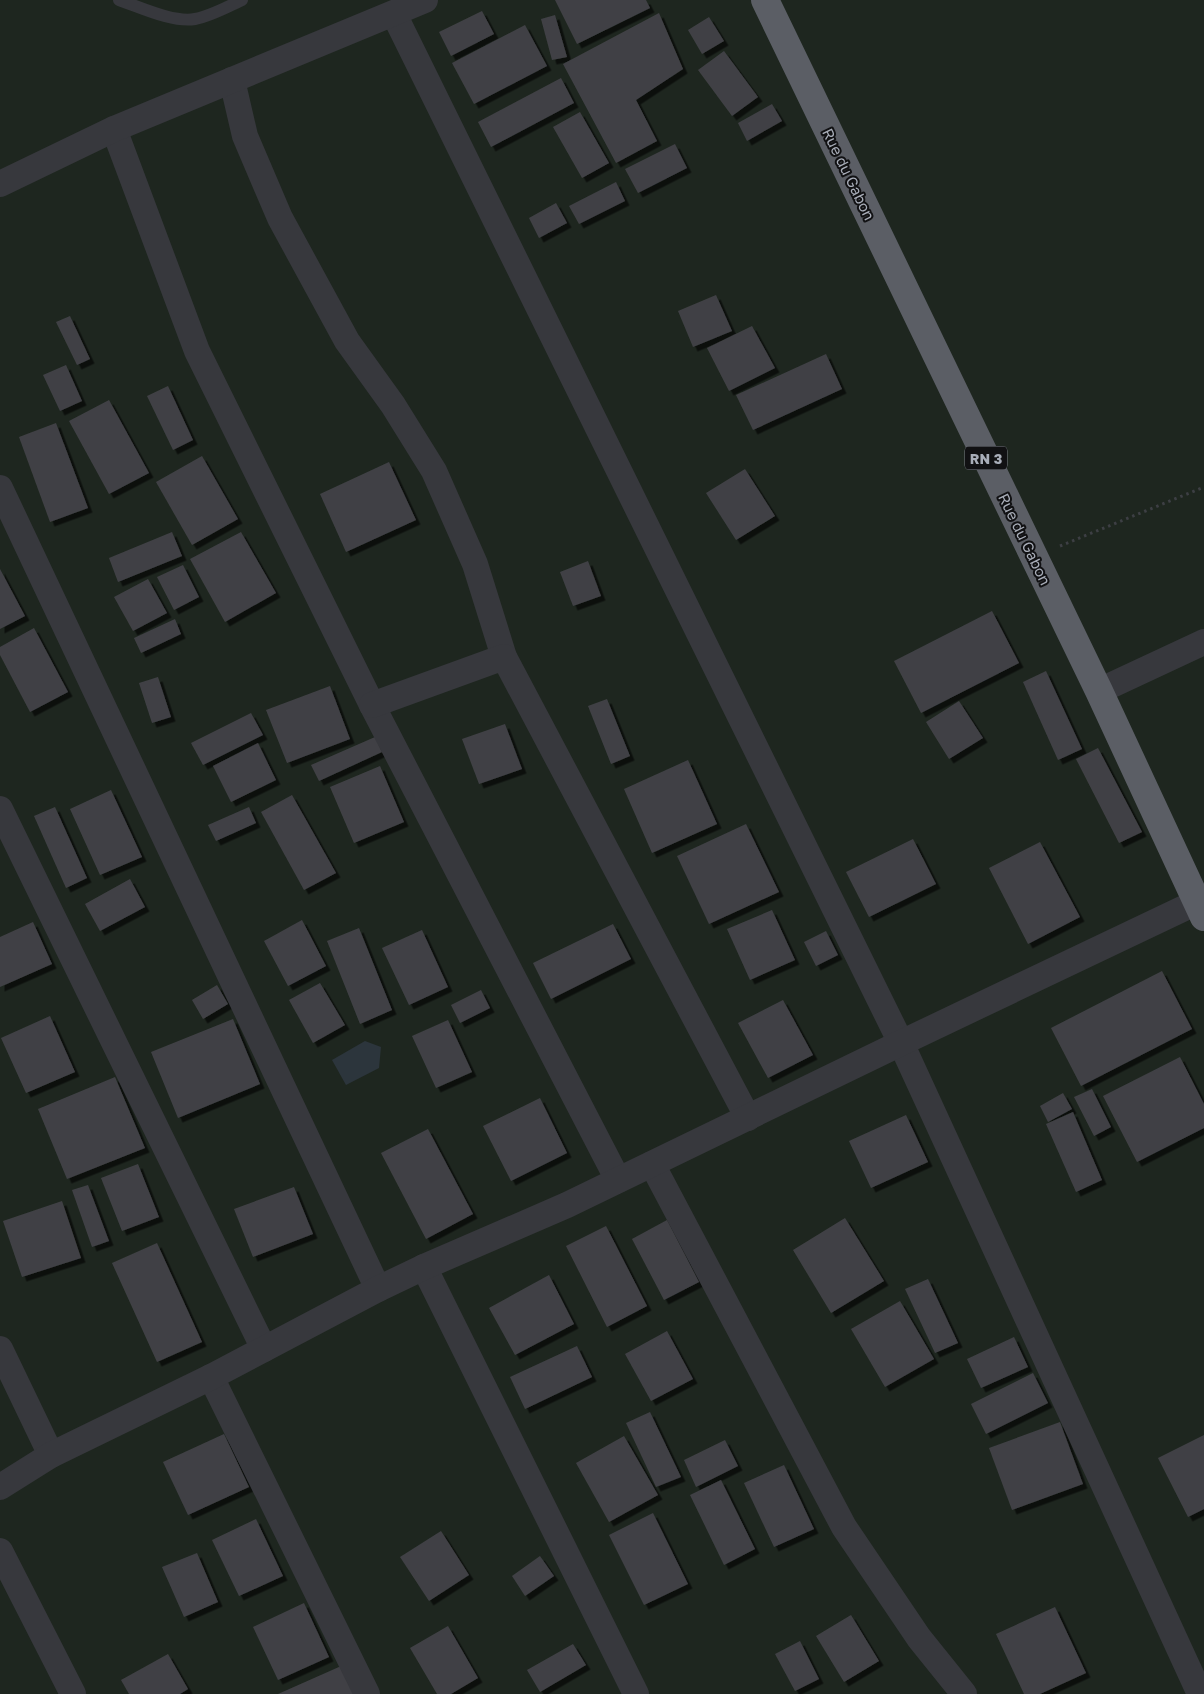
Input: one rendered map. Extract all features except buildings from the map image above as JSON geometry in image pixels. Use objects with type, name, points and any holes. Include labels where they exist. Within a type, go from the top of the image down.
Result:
[{"type":"highway","name":"Rue du Gabon","points":[[765,0],[1099,691],[1200,910]]},
{"type":"street","points":[[0,184],[114,129],[425,0]]},
{"type":"street","points":[[394,14],[901,1043],[1200,1694]]},
{"type":"street","points":[[232,80],[245,136],[280,218],[347,341],[393,405],[434,471],[475,564],[504,657],[748,1118]]},
{"type":"street","points":[[114,129],[196,352],[372,705],[618,1180]]},
{"type":"street","points":[[0,488],[378,1289]]},
{"type":"street","points":[[1099,691],[1204,642]]},
{"type":"street","points":[[372,705],[504,657]]},
{"type":"street","points":[[0,809],[264,1350]]},
{"type":"street","points":[[0,1487],[51,1455],[211,1377],[378,1289],[567,1205],[901,1043],[1200,910]]},
{"type":"street","points":[[652,1164],[844,1527],[919,1638],[964,1694]]},
{"type":"street","points":[[424,1267],[636,1694]]},
{"type":"street","points":[[0,1349],[51,1455]]},
{"type":"street","points":[[211,1377],[367,1694]]},
{"type":"street","points":[[0,1551],[73,1694]]},
{"type":"lane","points":[[119,0],[168,17],[193,20],[213,14],[242,0]]},
{"type":"path","points":[[1034,557],[1204,487]]},
{"type":"shaded area","points":[[0,0],[1204,0],[1204,1694],[0,1694]]},
{"type":"shaded area","points":[[365,1041],[381,1047],[379,1068],[346,1085],[332,1060]]}]
